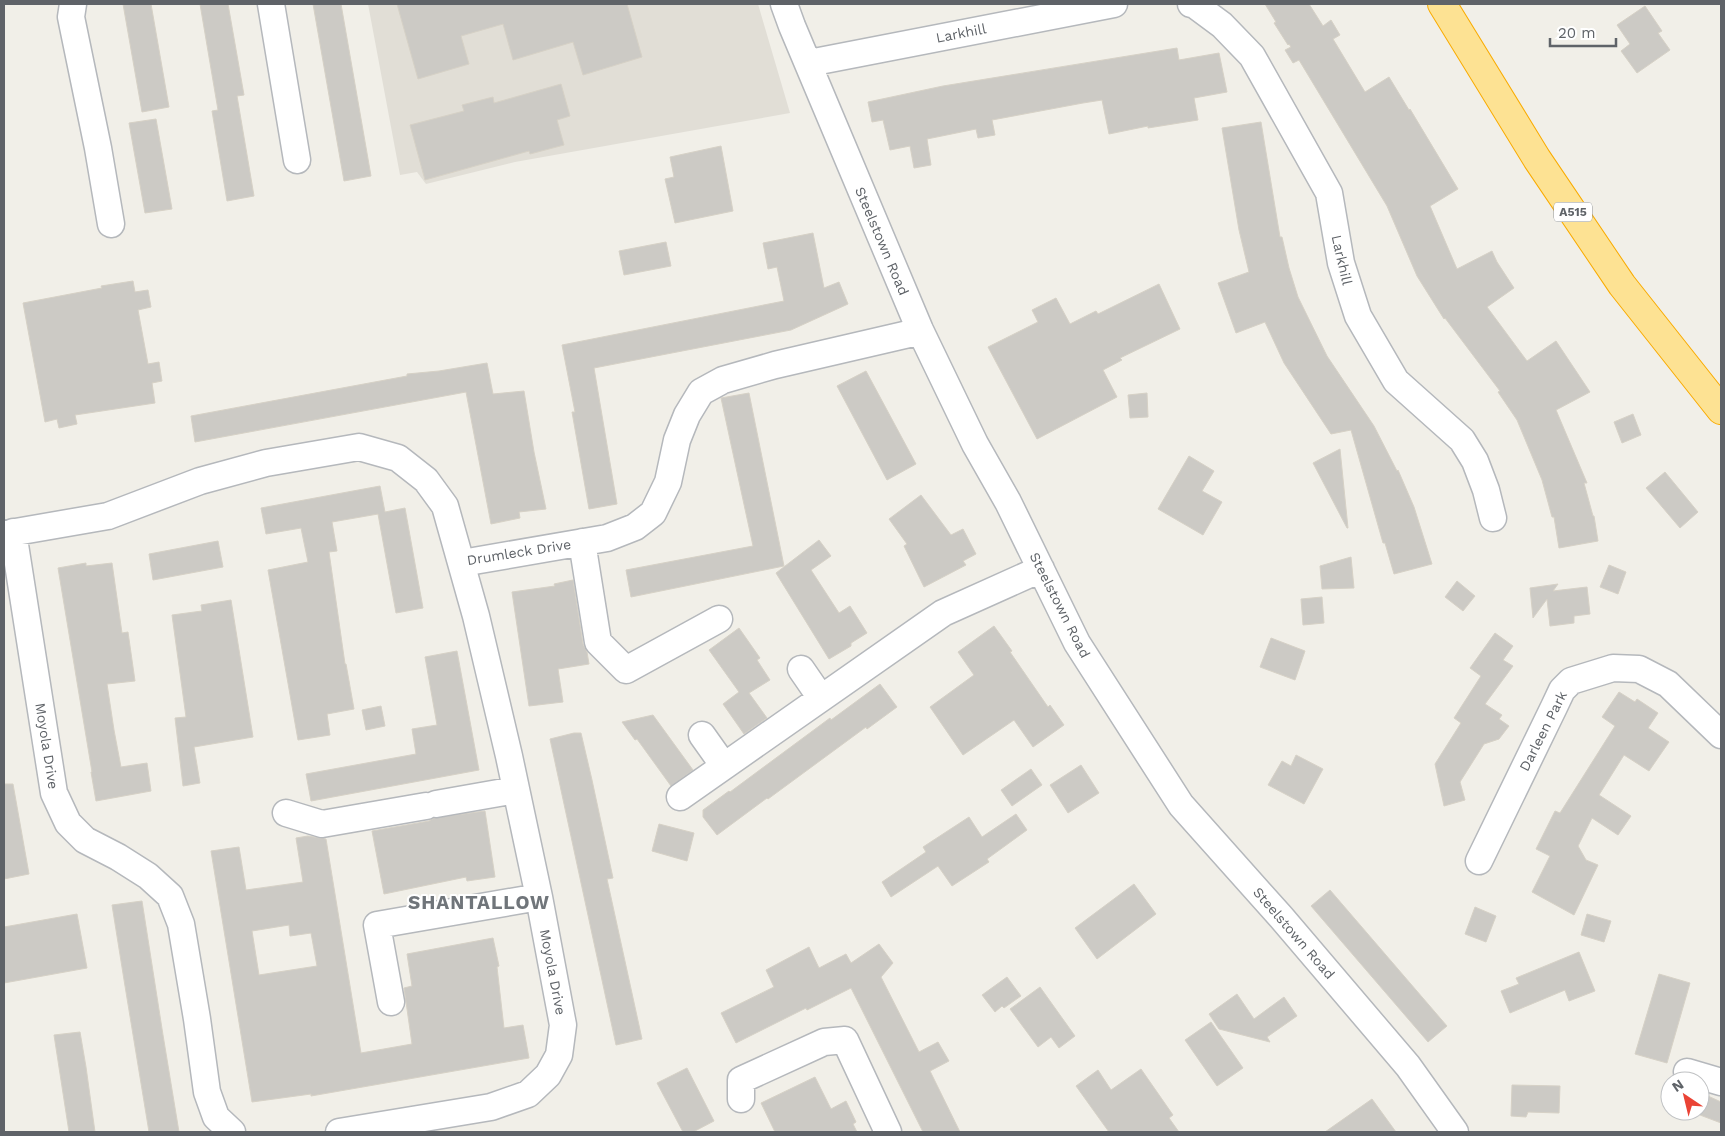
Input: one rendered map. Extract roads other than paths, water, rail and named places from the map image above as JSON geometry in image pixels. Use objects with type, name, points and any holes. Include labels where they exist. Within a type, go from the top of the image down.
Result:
[{"type":"highway","name":"A515","points":[[1442,4],[1537,159],[1622,285],[1721,410]]},
{"type":"street","points":[[73,4],[71,17],[98,148],[111,224]]},
{"type":"street","points":[[271,4],[297,160]]},
{"type":"street","name":"Steelstown Road","points":[[784,4],[920,330],[976,444],[1008,502],[1077,643],[1181,805],[1281,917],[1408,1066],[1451,1131]]},
{"type":"street","name":"Larkhill","points":[[809,63],[1114,4]]},
{"type":"street","name":"Larkhill","points":[[1191,4],[1222,25],[1252,56],[1329,193],[1341,263],[1358,316],[1396,381],[1462,440],[1475,460],[1486,490],[1493,518]]},
{"type":"street","name":"Drumleck Drive","points":[[9,533],[108,516],[200,481],[266,463],[359,447],[398,458],[426,480],[445,506],[462,563],[607,538],[635,527],[653,512],[668,482],[678,440],[687,415],[701,392],[723,380],[783,363],[920,330]]},
{"type":"street","name":"Moyola Drive","points":[[9,533],[54,793],[68,823],[85,840],[118,856],[148,876],[170,896],[181,924],[207,1092],[216,1116],[232,1132]]},
{"type":"street","points":[[582,542],[598,642],[626,670],[719,619]]},
{"type":"street","name":"Moyola Drive","points":[[339,1132],[491,1107],[528,1094],[548,1075],[559,1055],[563,1025],[539,897],[516,790],[462,563]]},
{"type":"street","points":[[680,797],[943,613],[1041,569]]},
{"type":"street","name":"Darleen Park","points":[[1479,860],[1562,690],[1571,681],[1613,668],[1639,669],[1668,684],[1721,736]]},
{"type":"street","points":[[801,669],[821,698]]},
{"type":"street","points":[[702,735],[724,766]]},
{"type":"street","points":[[286,813],[322,824],[516,790]]},
{"type":"street","points":[[391,1002],[377,925],[539,897]]},
{"type":"street","points":[[741,1099],[742,1080],[824,1042],[845,1040],[888,1132]]},
{"type":"district","name":"SHANTALLOW","points":[[479,902]]}]
